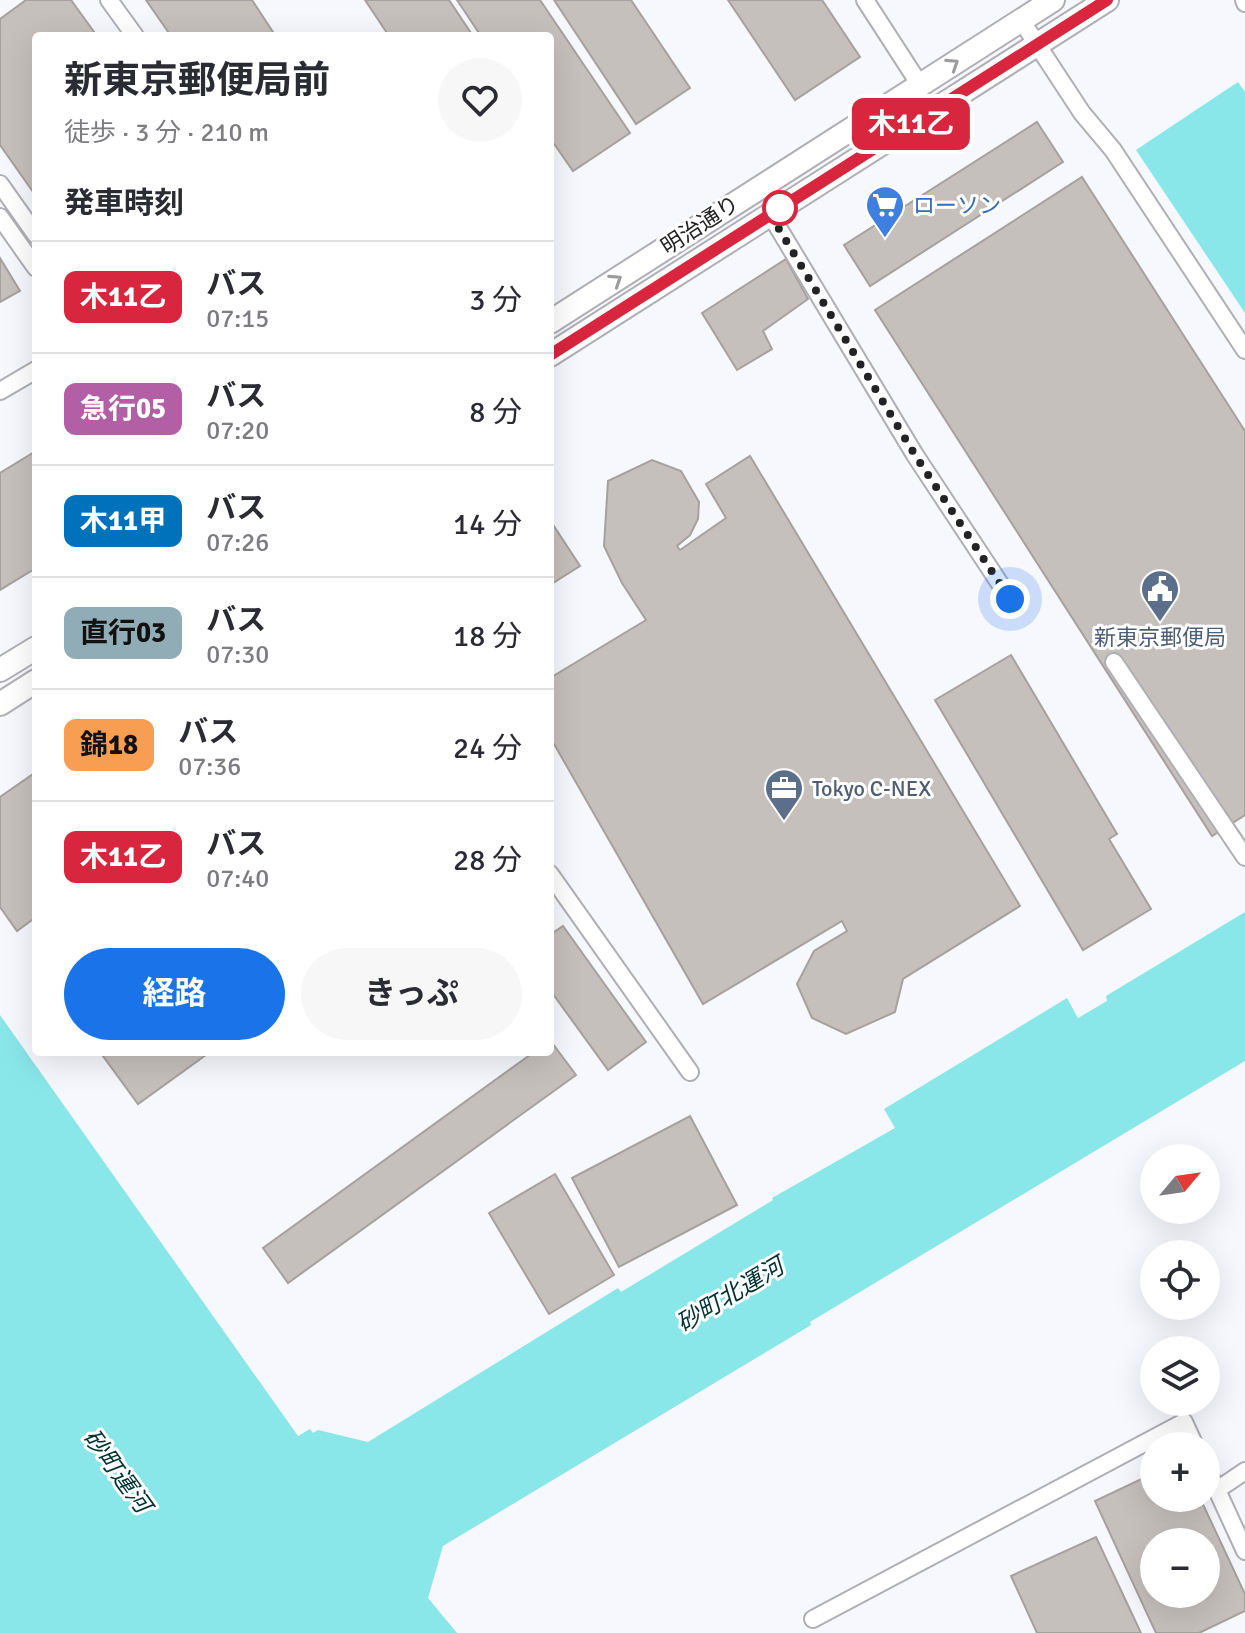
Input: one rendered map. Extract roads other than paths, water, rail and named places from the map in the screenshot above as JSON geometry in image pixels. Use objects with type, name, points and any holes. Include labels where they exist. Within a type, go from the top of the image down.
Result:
[{"type":"main road","name":"明治通り","points":[[554,319],[1053,0]]},
{"type":"main road","name":"明治通り","points":[[554,352],[1107,0]]},
{"type":"main road","points":[[0,670],[32,650]]},
{"type":"main road","points":[[0,704],[32,684]]},
{"type":"street","points":[[109,0],[132,32]]},
{"type":"street","points":[[865,0],[920,85]]},
{"type":"street","points":[[1021,20],[1082,113],[1113,150],[1245,350]]},
{"type":"street","points":[[0,184],[32,229]]},
{"type":"street","points":[[770,214],[915,455],[1010,599]]},
{"type":"street","points":[[0,217],[32,262]]},
{"type":"street","points":[[0,391],[32,372]]},
{"type":"street","points":[[1114,662],[1245,857]]},
{"type":"street","points":[[554,880],[690,1072]]},
{"type":"street","points":[[1165,1432],[1184,1422],[1189,1432]]},
{"type":"street","points":[[813,1619],[1140,1445]]},
{"type":"street","points":[[1220,1488],[1245,1471]]},
{"type":"street","points":[[1220,1497],[1245,1551]]},
{"type":"water","points":[[1238,82],[1245,92],[1245,313],[1136,150]]},
{"type":"water","points":[[1245,912],[1245,1061],[443,1546],[428,1598],[457,1633],[0,1633],[0,1015],[298,1436],[310,1429],[313,1433],[318,1430],[368,1442],[618,1288],[621,1292],[772,1198],[895,1128],[884,1109],[1067,998],[1078,1018],[1107,1001],[1106,996]]},
{"type":"place","name":"ローソン","points":[[885,239]]},
{"type":"place","name":"新東京郵便局","points":[[1160,623]]},
{"type":"place","name":"Tokyo C-NEX","points":[[784,822]]},
{"type":"water label","name":"砂町北運河","points":[[730,1295]]},
{"type":"water label","name":"砂町運河","points":[[117,1471]]}]
